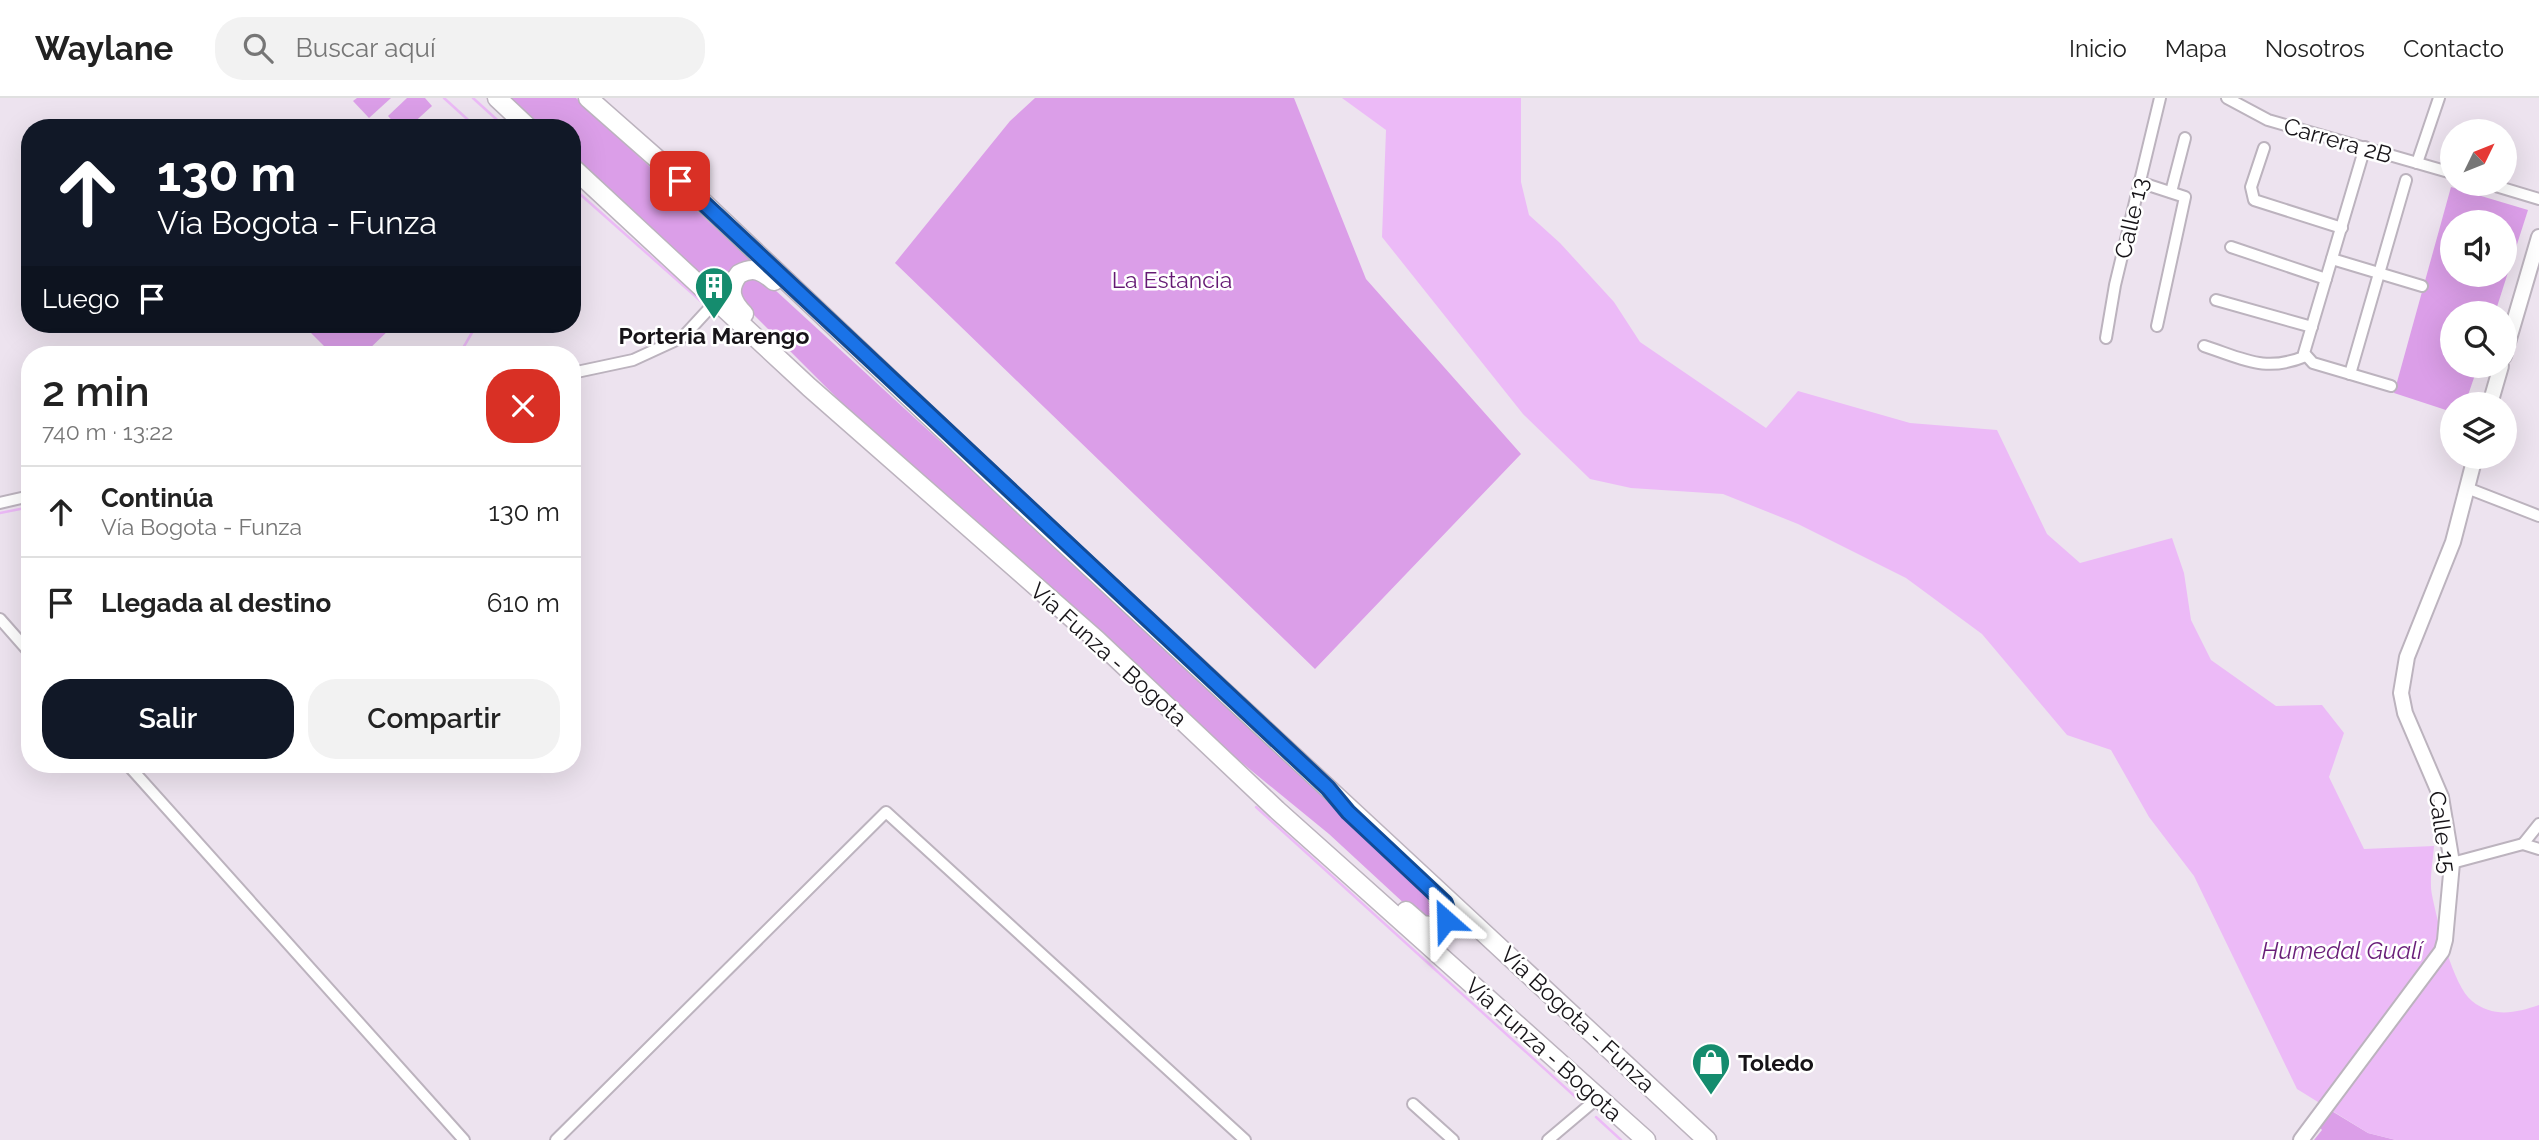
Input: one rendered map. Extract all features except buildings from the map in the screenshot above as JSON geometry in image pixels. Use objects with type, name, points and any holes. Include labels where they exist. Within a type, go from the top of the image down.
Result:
[{"type":"main road","points":[[497,98],[519,119]]},
{"type":"main road","name":"Vía Bogota - Funza","points":[[588,98],[664,165],[922,410],[1707,1140]]},
{"type":"main road","name":"Vía Funza - Bogota","points":[[581,175],[885,455],[1106,648],[1277,810],[1646,1140]]},
{"type":"main road","points":[[885,455],[738,308],[732,300],[733,282],[747,270],[763,271],[876,376],[922,410]]},
{"type":"main road","points":[[1277,810],[1322,836],[1422,925],[1438,927],[1446,920],[1448,912],[1445,903],[1348,812],[1328,788]]},
{"type":"street","name":"Calle 13","points":[[2106,338],[2160,98]]},
{"type":"street","name":"Carrera 2B","points":[[2227,98],[2246,103],[2268,120],[2440,170]]},
{"type":"street","points":[[2417,163],[2439,98]]},
{"type":"street","points":[[2171,192],[2185,138]]},
{"type":"street","points":[[2306,356],[2312,327],[2365,147]]},
{"type":"street","points":[[2264,148],[2251,187],[2255,200],[2342,228]]},
{"type":"street","points":[[2350,374],[2406,180]]},
{"type":"street","points":[[2139,182],[2185,197],[2157,326]]},
{"type":"street","points":[[2517,193],[2539,199]]},
{"type":"street","points":[[2517,320],[2534,274],[2539,237]]},
{"type":"street","points":[[2231,247],[2326,279]]},
{"type":"street","points":[[2332,259],[2422,286]]},
{"type":"street","points":[[581,371],[633,360],[684,337],[717,300]]},
{"type":"street","points":[[2216,300],[2312,327]]},
{"type":"street","points":[[2204,346],[2270,366],[2282,365],[2306,356]]},
{"type":"street","points":[[2306,356],[2313,363],[2392,386]]},
{"type":"street","name":"Calle 15","points":[[2302,1138],[2442,951],[2447,928],[2452,863],[2441,797],[2405,713],[2400,693],[2407,657],[2453,542],[2472,469]]},
{"type":"street","points":[[2467,488],[2539,516]]},
{"type":"street","points":[[0,503],[21,498]]},
{"type":"street","points":[[0,619],[21,643]]},
{"type":"street","points":[[135,773],[464,1140]]},
{"type":"street","points":[[556,1140],[886,812],[1245,1140]]},
{"type":"street","points":[[2523,845],[2539,824]]},
{"type":"street","points":[[2452,863],[2523,845],[2539,849]]},
{"type":"street","points":[[1548,1140],[1599,1097]]},
{"type":"street","points":[[1413,1104],[1453,1140]]},
{"type":"green space","points":[[357,98],[391,98],[369,118],[353,101]]},
{"type":"green space","points":[[407,98],[425,98],[432,106],[418,119],[391,119],[388,116]]},
{"type":"green space","points":[[509,98],[576,98],[751,261],[737,266],[729,273],[726,284],[728,299],[581,164],[581,119],[532,119]]},
{"type":"green space","name":"La Estancia","points":[[1035,98],[1294,98],[1366,279],[1521,454],[1315,669],[895,263],[1010,121]]},
{"type":"green space","points":[[2449,196],[2481,196],[2528,210],[2517,244],[2517,210],[2445,210]]},
{"type":"green space","points":[[2440,227],[2440,287],[2503,287],[2499,301],[2440,301],[2440,378],[2474,378],[2469,392],[2440,392],[2440,408],[2394,393]]},
{"type":"green space","points":[[750,275],[761,277],[1313,783],[1435,902],[1439,908],[1436,921],[1420,918],[1329,834],[1214,740],[874,435],[740,301],[740,282]]},
{"type":"green space","points":[[311,333],[386,333],[372,346],[324,346]]},
{"type":"green space","points":[[2330,1110],[2368,1133],[2396,1140],[2314,1140],[2322,1130],[2315,1122]]},
{"type":"water","name":"Humedal Gualí","points":[[1342,98],[1521,98],[1521,182],[1529,215],[1560,243],[1614,302],[1640,342],[1766,428],[1798,391],[1910,423],[1997,430],[2047,534],[2080,563],[2172,538],[2184,573],[2191,620],[2211,660],[2276,706],[2322,705],[2344,733],[2329,777],[2364,849],[2434,846],[2432,895],[2452,967],[2465,993],[2480,1006],[2496,1012],[2513,1012],[2539,1005],[2539,1140],[2396,1140],[2368,1133],[2297,1089],[2194,876],[2149,817],[2111,750],[2067,735],[1982,634],[1906,578],[1798,524],[1723,494],[1631,488],[1590,479],[1523,414],[1382,237],[1386,130]]},
{"type":"waterway","points":[[444,98],[467,119]]},
{"type":"waterway","points":[[473,98],[496,119]]},
{"type":"waterway","points":[[581,195],[703,303]]},
{"type":"waterway","points":[[464,346],[472,333]]},
{"type":"waterway","points":[[0,513],[21,509]]},
{"type":"waterway","points":[[1256,807],[1580,1101]]},
{"type":"waterway","points":[[1596,1117],[1621,1140]]},
{"type":"place","name":"Porteria Marengo","points":[[714,320]]},
{"type":"place","name":"Toledo","points":[[1711,1096]]},
{"type":"route","points":[[680,181],[1027,509],[1328,788],[1348,812],[1445,903],[1448,912],[1446,920]]}]
